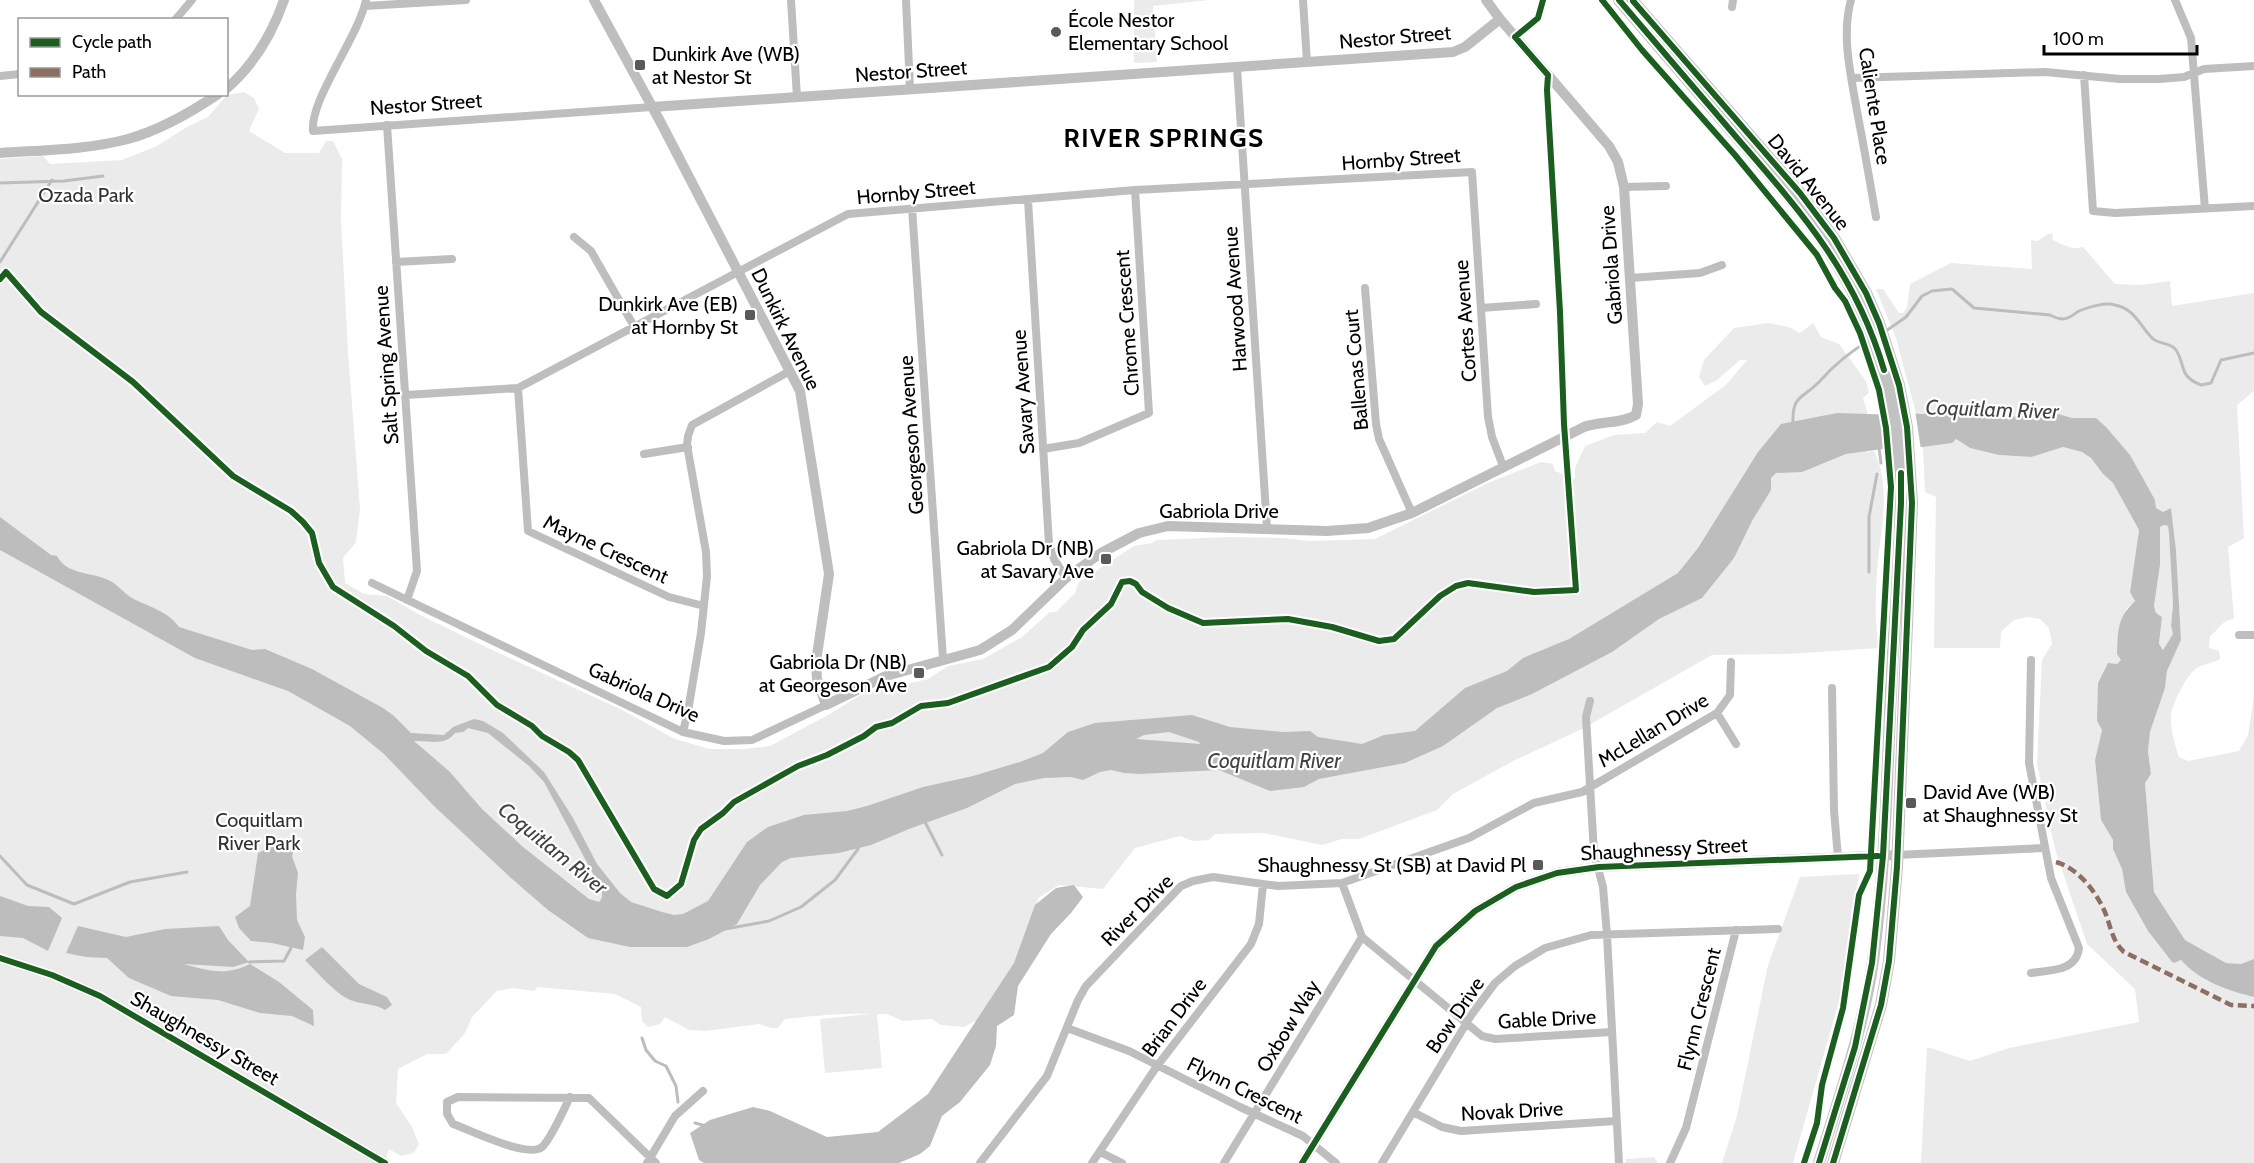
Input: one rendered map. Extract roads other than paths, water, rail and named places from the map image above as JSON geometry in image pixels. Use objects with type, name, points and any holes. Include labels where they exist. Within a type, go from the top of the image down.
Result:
[{"type":"main road","name":"David Avenue","points":[[1618,0],[1810,223],[1861,295]]},
{"type":"main road","name":"David Avenue","points":[[1632,0],[1818,216],[1848,261],[1861,295],[1889,388],[1906,503],[1897,855],[1889,961],[1881,1005],[1833,1163]]},
{"type":"main road","name":"David Avenue","points":[[1819,1163],[1855,1047],[1872,963],[1883,856],[1906,503]]},
{"type":"street","points":[[177,18],[192,0]]},
{"type":"street","points":[[228,87],[263,47],[277,21],[284,0]]},
{"type":"street","points":[[365,3],[466,0]]},
{"type":"street","name":"Dunkirk Avenue","points":[[594,0],[738,270],[790,371],[802,400],[829,574],[816,662],[817,679],[826,705]]},
{"type":"street","points":[[791,0],[797,97]]},
{"type":"street","points":[[906,0],[910,89]]},
{"type":"street","points":[[1304,0],[1307,62]]},
{"type":"street","name":"Gabriola Drive","points":[[372,583],[683,732],[724,741],[752,740],[886,675],[980,650],[1005,636],[1066,578],[1124,539],[1151,529],[1168,526],[1351,530],[1376,526],[1412,513],[1584,427],[1601,422],[1628,419],[1635,415],[1638,404],[1624,187],[1618,162],[1608,146],[1486,0]]},
{"type":"street","name":"Caliente Place","points":[[1851,0],[1847,30],[1852,78],[1876,217]]},
{"type":"street","points":[[2175,0],[2192,38],[2205,209]]},
{"type":"street","name":"Nestor Street","points":[[365,3],[352,38],[319,102],[312,121],[313,131],[1453,52],[1465,47],[1500,19]]},
{"type":"street","points":[[1852,78],[2045,72],[2120,79],[2159,79],[2184,77],[2204,69],[2254,66]]},
{"type":"street","name":"Harwood Avenue","points":[[1237,67],[1267,528]]},
{"type":"street","points":[[0,75],[18,74]]},
{"type":"street","points":[[2084,75],[2093,211],[2115,213],[2254,206]]},
{"type":"street","points":[[0,153],[101,145],[129,139],[186,115],[215,96]]},
{"type":"street","name":"Salt Spring Avenue","points":[[387,125],[417,571],[407,600]]},
{"type":"street","name":"Hornby Street","points":[[406,395],[518,388],[636,328],[738,270],[848,214],[1135,190],[1472,172]]},
{"type":"street","name":"Cortes Avenue","points":[[1472,172],[1488,417],[1492,437],[1503,466]]},
{"type":"street","points":[[1624,187],[1666,186]]},
{"type":"street","name":"Chrome Crescent","points":[[1043,449],[1079,443],[1149,413],[1135,190]]},
{"type":"street","name":"Savary Avenue","points":[[1028,200],[1049,544],[1054,559],[1066,578]]},
{"type":"street","name":"Georgeson Avenue","points":[[912,208],[943,660]]},
{"type":"street","points":[[574,237],[591,251],[636,328]]},
{"type":"street","points":[[396,262],[452,259]]},
{"type":"street","points":[[1630,278],[1700,273],[1722,265]]},
{"type":"street","name":"Ballenas Court","points":[[1365,288],[1379,439],[1412,513]]},
{"type":"street","points":[[1481,308],[1536,304]]},
{"type":"street","points":[[683,732],[707,576],[706,552],[688,436],[692,425],[790,371]]},
{"type":"street","name":"Mayne Crescent","points":[[518,388],[528,531],[669,597],[704,606]]},
{"type":"street","points":[[644,454],[688,447]]},
{"type":"street","points":[[2239,635],[2254,634]]},
{"type":"street","points":[[2031,660],[2029,763],[2055,890],[2078,943],[2078,954],[2073,963],[2065,968],[2031,973]]},
{"type":"street","name":"McLellan Drive","points":[[1590,787],[1717,713],[1730,695],[1731,662]]},
{"type":"street","points":[[1832,688],[1834,810],[1838,858]]},
{"type":"street","points":[[1590,701],[1586,717],[1594,853],[1599,867],[1607,935],[1619,1163]]},
{"type":"street","points":[[1717,713],[1736,744]]},
{"type":"street","name":"River Drive","points":[[980,1163],[1047,1076],[1082,992],[1091,979],[1181,886],[1214,877],[1278,886],[1342,883],[1453,844],[1490,828],[1534,803],[1569,796],[1590,787]]},
{"type":"street","name":"Shaughnessy Street","points":[[1302,1163],[1436,946],[1475,911],[1526,884],[1557,873],[1599,867],[2045,848]]},
{"type":"street","name":"Gable Drive","points":[[1342,883],[1362,937],[1482,1036],[1495,1039],[1612,1032]]},
{"type":"street","name":"Brian Drive","points":[[1092,1163],[1157,1066],[1251,944],[1258,924],[1263,884]]},
{"type":"street","name":"Bow Drive","points":[[1382,1163],[1466,1024],[1495,983],[1515,966],[1545,948],[1581,937],[1778,929]]},
{"type":"street","name":"Flynn Crescent","points":[[1670,1163],[1686,1128],[1736,930]]},
{"type":"street","name":"Oxbow Way","points":[[1224,1163],[1362,937]]},
{"type":"street","name":"Shaughnessy Street","points":[[0,958],[52,975],[100,996],[386,1163]]},
{"type":"street","name":"Flynn Crescent","points":[[1067,1028],[1128,1051],[1303,1136],[1336,1163]]},
{"type":"street","points":[[570,1097],[545,1144],[538,1149],[529,1150],[453,1124],[449,1120],[446,1108],[447,1102],[458,1096],[570,1097],[592,1100],[651,1161],[675,1116],[703,1091]]},
{"type":"street","name":"Novak Drive","points":[[1413,1112],[1442,1127],[1461,1131],[1616,1121]]},
{"type":"street","points":[[1100,1152],[1122,1163]]},
{"type":"water","name":"Coquitlam River","points":[[1943,409],[1976,418],[1991,413],[2010,418],[2024,413],[2055,413],[2072,418],[2096,418],[2130,455],[2155,500],[2156,508],[2163,512],[2171,508],[2176,550],[2181,640],[2167,671],[2165,688],[2150,732],[2148,751],[2151,774],[2145,783],[2154,892],[2185,940],[2226,963],[2241,964],[2254,959],[2254,997],[2235,992],[2205,979],[2181,960],[2172,962],[2148,931],[2126,892],[2122,869],[2113,849],[2113,840],[2101,820],[2095,760],[2102,730],[2097,721],[2098,683],[2108,663],[2117,664],[2121,660],[2117,654],[2118,631],[2125,613],[2135,601],[2130,592],[2139,530],[2113,483],[2091,458],[2082,452],[2063,447],[2031,457],[1999,455],[1970,448],[1956,439],[1952,443],[1923,447],[1904,446],[1846,454],[1802,472],[1776,473],[1771,478],[1771,490],[1752,521],[1734,558],[1702,598],[1659,619],[1612,652],[1532,694],[1497,708],[1443,746],[1405,763],[1319,779],[1304,787],[1270,791],[1219,770],[1140,774],[1111,770],[1100,772],[1083,780],[1071,777],[1044,778],[1015,784],[967,808],[871,845],[839,853],[791,858],[782,862],[760,885],[737,924],[709,939],[687,947],[630,947],[588,938],[548,910],[511,878],[434,806],[384,754],[350,726],[288,691],[195,658],[0,550],[0,517],[51,555],[57,556],[66,566],[78,572],[110,581],[132,598],[164,613],[179,627],[252,650],[265,649],[312,669],[383,708],[411,733],[444,735],[453,727],[474,719],[483,721],[503,733],[544,772],[573,818],[597,864],[620,893],[631,902],[674,915],[683,914],[708,901],[747,842],[768,827],[804,815],[847,811],[867,806],[923,787],[973,776],[1020,762],[1043,753],[1068,732],[1095,723],[1192,715],[1230,727],[1283,732],[1310,731],[1318,737],[1362,744],[1384,735],[1415,731],[1465,688],[1507,671],[1523,658],[1569,639],[1678,573],[1698,548],[1758,452],[1781,424],[1837,413],[1923,414]],"holes":[[[2168,526],[2169,534],[2173,634],[2163,650],[2159,644],[2162,617],[2156,613],[2154,606],[2160,565],[2160,527]],[[468,728],[488,733],[529,766],[544,782],[600,887],[602,896],[599,902],[589,899],[523,847],[482,809],[450,772],[414,741],[436,742],[446,740],[455,733],[463,732]],[[1169,732],[1200,744],[1136,739],[1144,735]]]},
{"type":"water","points":[[287,840],[296,845],[292,856],[298,873],[297,920],[305,937],[303,950],[251,941],[239,928],[235,917],[250,906],[258,853]]},
{"type":"water","points":[[1074,885],[1083,897],[1051,934],[1018,986],[1014,1015],[997,1026],[996,1046],[990,1065],[960,1102],[942,1116],[930,1146],[920,1154],[899,1163],[704,1163],[699,1160],[690,1133],[710,1120],[753,1107],[770,1111],[827,1137],[878,1132],[928,1094],[1014,963],[1035,905],[1056,888]]},
{"type":"water","points":[[0,896],[28,906],[49,907],[62,918],[48,951],[23,938],[0,936]]},
{"type":"water","points":[[78,926],[126,937],[165,929],[219,926],[228,940],[249,962],[233,967],[184,964],[201,969],[225,971],[250,964],[279,982],[313,1010],[314,1026],[292,1016],[260,1013],[218,1000],[171,996],[129,978],[107,958],[66,953]]},
{"type":"water","points":[[322,947],[359,984],[387,997],[392,1005],[385,1010],[353,1001],[334,989],[305,960]]},
{"type":"waterway","points":[[0,183],[64,181],[103,176]]},
{"type":"waterway","points":[[0,262],[52,180]]},
{"type":"waterway","points":[[1886,331],[1906,317],[1922,296],[1932,291],[1952,289],[1974,308],[2050,315],[2061,319],[2097,305],[2111,304],[2122,307],[2132,314],[2152,338],[2174,347],[2186,374],[2201,385],[2211,383],[2221,360],[2254,353]]},
{"type":"waterway","points":[[1793,423],[1794,407],[1800,398],[1855,349],[1870,340]]},
{"type":"waterway","points":[[1879,447],[1881,463]]},
{"type":"waterway","points":[[1869,572],[1869,517],[1877,474]]},
{"type":"waterway","points":[[925,822],[942,855]]},
{"type":"waterway","points":[[725,929],[769,921],[801,907],[835,880],[858,846]]},
{"type":"waterway","points":[[0,856],[27,885],[74,904],[130,882],[187,872]]},
{"type":"waterway","points":[[249,962],[284,961],[291,948]]},
{"type":"waterway","points":[[642,1038],[646,1050],[655,1061],[666,1066],[676,1086],[678,1102]]},
{"type":"waterway","points":[[695,1123],[706,1126]]},
{"type":"place","name":"École Nestor Elementary School","points":[[1056,32]]},
{"type":"place","name":"Dunkirk Ave (WB) at Nestor St","points":[[640,65]]},
{"type":"place","name":"Dunkirk Ave (EB) at Hornby St","points":[[750,315]]},
{"type":"place","name":"Gabriola Dr (NB) at Savary Ave","points":[[1106,559]]},
{"type":"place","name":"Gabriola Dr (NB) at Georgeson Ave","points":[[919,673]]},
{"type":"place","name":"David Ave (WB) at Shaughnessy St","points":[[1911,803]]},
{"type":"place","name":"Shaughnessy St (SB) at David Pl","points":[[1538,865]]},
{"type":"district","name":"RIVER SPRINGS","points":[[1164,138]]},
{"type":"park label","name":"Ozada Park","points":[[86,195]]},
{"type":"park label","name":"Coquitlam River Park","points":[[259,832]]}]
